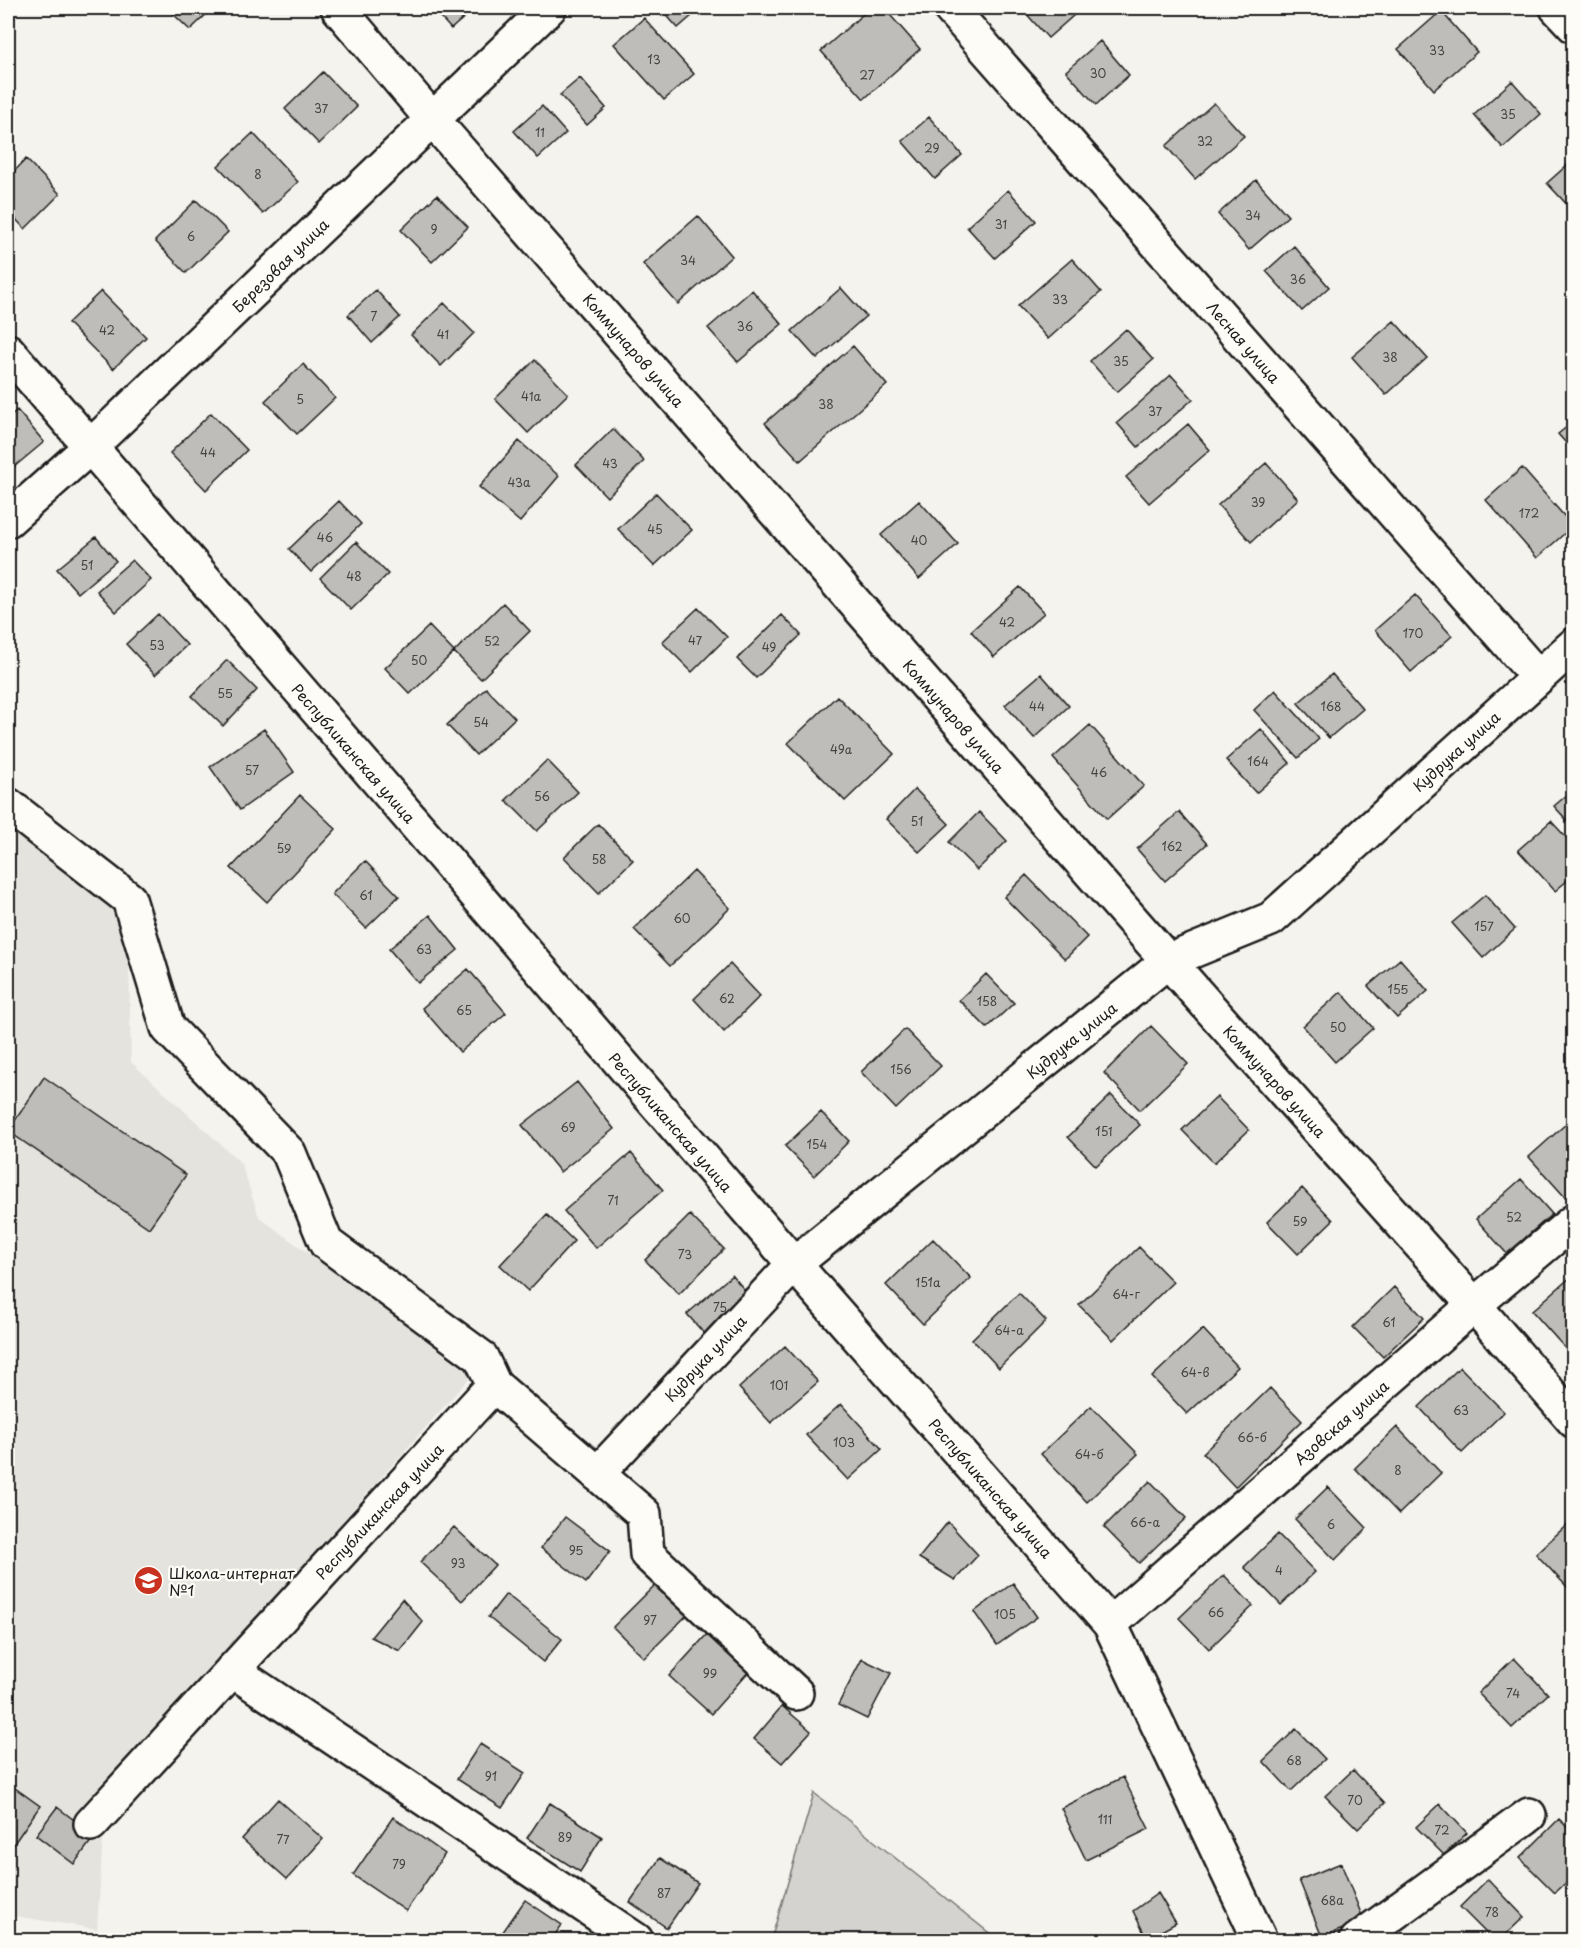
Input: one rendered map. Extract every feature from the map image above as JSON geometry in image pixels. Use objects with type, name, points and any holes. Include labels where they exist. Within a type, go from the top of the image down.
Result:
[{"type":"street","name":"Коммунаров улица","points":[[338,8],[432,119],[1168,961],[1574,1421]]},
{"type":"street","name":"Березовая улица","points":[[8,520],[90,447],[549,8]]},
{"type":"street","name":"Лесная улица","points":[[950,8],[1538,677]]},
{"type":"street","points":[[1557,8],[1574,26]]},
{"type":"street","name":"Республиканская улица","points":[[8,351],[794,1264],[1110,1624],[1260,1941]]},
{"type":"street","name":"Кудрука улица","points":[[597,1474],[794,1264],[1168,961],[1271,919],[1574,645]]},
{"type":"street","points":[[8,805],[129,899],[168,1028],[289,1153],[326,1243],[482,1357],[494,1385],[644,1514],[647,1554],[796,1693]]},
{"type":"street","name":"Азовская улица","points":[[1110,1624],[1474,1305],[1574,1221]]},
{"type":"street","name":"Республиканская улица","points":[[91,1824],[494,1385]]},
{"type":"street","points":[[232,1670],[636,1941]]},
{"type":"street","points":[[1357,1941],[1529,1815]]},
{"type":"shaded area","name":"Школа-интернат №1","points":[[8,828],[128,920],[131,1062],[241,1163],[259,1217],[473,1374],[106,1788],[97,1929],[8,1915]]},
{"type":"shaded area","points":[[814,1793],[998,1940],[771,1940]]},
{"type":"building","points":[[167,8],[213,8],[190,30]]},
{"type":"building","points":[[432,8],[475,8],[451,29]]},
{"type":"building","points":[[660,8],[701,8],[678,28]]},
{"type":"building","points":[[870,8],[884,8],[920,49],[864,99],[821,51]]},
{"type":"building","points":[[1025,8],[1082,8],[1048,38],[1023,10]]},
{"type":"building","points":[[1441,11],[1477,52],[1434,90],[1398,49]]},
{"type":"building","points":[[644,18],[694,74],[664,100],[614,44]]},
{"type":"building","points":[[1100,41],[1129,75],[1096,105],[1066,71]]},
{"type":"building","points":[[323,72],[357,107],[319,144],[285,109]]},
{"type":"building","points":[[580,78],[606,108],[587,125],[560,95]]},
{"type":"building","points":[[1512,81],[1541,114],[1503,148],[1474,115]]},
{"type":"building","points":[[1214,103],[1244,136],[1195,179],[1166,146]]},
{"type":"building","points":[[542,106],[566,133],[538,158],[514,131]]},
{"type":"building","points":[[929,117],[962,155],[935,179],[902,141]]},
{"type":"building","points":[[253,133],[298,182],[263,214],[218,166]]},
{"type":"building","points":[[26,159],[60,194],[25,229],[8,211],[8,178]]},
{"type":"building","points":[[1574,159],[1574,212],[1547,183]]},
{"type":"building","points":[[1256,180],[1288,216],[1249,250],[1218,214]]},
{"type":"building","points":[[1008,190],[1036,221],[995,258],[967,227]]},
{"type":"building","points":[[437,195],[468,227],[432,262],[401,230]]},
{"type":"building","points":[[196,200],[228,232],[186,273],[155,241]]},
{"type":"building","points":[[698,216],[732,256],[678,304],[643,264]]},
{"type":"building","points":[[1294,246],[1329,287],[1302,311],[1266,271]]},
{"type":"building","points":[[1072,259],[1101,292],[1048,339],[1018,306]]},
{"type":"building","points":[[841,288],[866,316],[817,359],[792,331]]},
{"type":"building","points":[[376,290],[400,317],[372,343],[348,315]]},
{"type":"building","points":[[752,290],[782,324],[738,362],[708,328]]},
{"type":"building","points":[[101,291],[146,337],[113,369],[68,323]]},
{"type":"building","points":[[444,303],[474,333],[441,366],[411,335]]},
{"type":"building","points":[[1394,321],[1427,358],[1386,395],[1352,357]]},
{"type":"building","points":[[1126,329],[1153,360],[1117,392],[1090,361]]},
{"type":"building","points":[[853,346],[887,385],[800,461],[765,423]]},
{"type":"building","points":[[535,360],[568,394],[528,433],[495,399]]},
{"type":"building","points":[[303,364],[335,398],[297,434],[265,401]]},
{"type":"building","points":[[1171,375],[1193,399],[1138,447],[1117,423]]},
{"type":"building","points":[[17,410],[44,442],[8,472],[8,418]]},
{"type":"building","points":[[211,413],[247,450],[206,490],[170,453]]},
{"type":"building","points":[[1574,421],[1574,452],[1558,434]]},
{"type":"building","points":[[1188,424],[1210,450],[1149,503],[1126,477]]},
{"type":"building","points":[[613,429],[644,461],[607,497],[576,465]]},
{"type":"building","points":[[519,441],[559,476],[520,522],[479,487]]},
{"type":"building","points":[[1266,463],[1298,499],[1251,542],[1218,505]]},
{"type":"building","points":[[1522,468],[1573,526],[1537,558],[1486,500]]},
{"type":"building","points":[[656,493],[692,530],[654,566],[618,529]]},
{"type":"building","points":[[339,501],[361,524],[311,572],[289,549]]},
{"type":"building","points":[[919,501],[958,544],[919,579],[881,535]]},
{"type":"building","points":[[96,537],[116,561],[78,593],[57,569]]},
{"type":"building","points":[[356,542],[388,574],[351,610],[320,578]]},
{"type":"building","points":[[132,560],[151,580],[116,612],[97,591]]},
{"type":"building","points":[[1020,587],[1044,613],[994,657],[971,631]]},
{"type":"building","points":[[1415,595],[1452,636],[1411,672],[1375,630]]},
{"type":"building","points":[[503,603],[530,631],[481,679],[454,652]]},
{"type":"building","points":[[698,608],[727,637],[692,672],[662,642]]},
{"type":"building","points":[[158,614],[187,645],[155,675],[126,644]]},
{"type":"building","points":[[782,615],[801,635],[756,678],[737,659]]},
{"type":"building","points":[[429,626],[454,652],[410,694],[385,668]]},
{"type":"building","points":[[227,660],[257,690],[223,726],[192,696]]},
{"type":"building","points":[[1041,674],[1069,706],[1034,738],[1005,705]]},
{"type":"building","points":[[1332,674],[1363,709],[1329,738],[1298,703]]},
{"type":"building","points":[[486,688],[515,718],[476,755],[447,725]]},
{"type":"building","points":[[1275,690],[1319,739],[1298,758],[1254,710]]},
{"type":"building","points":[[837,696],[894,754],[845,801],[788,743]]},
{"type":"building","points":[[1090,725],[1144,786],[1107,819],[1053,758]]},
{"type":"building","points":[[264,729],[294,772],[240,810],[210,767]]},
{"type":"building","points":[[1261,729],[1290,763],[1256,793],[1226,760]]},
{"type":"building","points":[[547,760],[578,792],[537,831],[506,800]]},
{"type":"building","points":[[915,789],[949,824],[919,852],[886,819]]},
{"type":"building","points":[[1574,789],[1574,828],[1554,806]]},
{"type":"building","points":[[300,795],[336,829],[267,902],[231,868]]},
{"type":"building","points":[[979,812],[1007,841],[977,870],[949,842]]},
{"type":"building","points":[[1179,812],[1207,844],[1165,881],[1137,849]]},
{"type":"building","points":[[1551,821],[1574,846],[1574,875],[1555,891],[1518,850]]},
{"type":"building","points":[[598,824],[633,860],[599,893],[564,857]]},
{"type":"building","points":[[365,861],[399,896],[366,928],[332,894]]},
{"type":"building","points":[[694,871],[730,908],[670,966],[634,929]]},
{"type":"building","points":[[1026,875],[1087,937],[1065,959],[1004,897]]},
{"type":"building","points":[[1485,895],[1515,929],[1483,958],[1452,923]]},
{"type":"building","points":[[430,915],[458,950],[418,983],[389,949]]},
{"type":"building","points":[[1400,959],[1428,991],[1397,1018],[1368,986]]},
{"type":"building","points":[[730,964],[760,996],[724,1032],[694,999]]},
{"type":"building","points":[[468,969],[506,1013],[460,1052],[422,1008]]},
{"type":"building","points":[[986,974],[1014,1003],[987,1028],[959,1000]]},
{"type":"building","points":[[1341,992],[1373,1028],[1335,1062],[1303,1026]]},
{"type":"building","points":[[1151,1026],[1188,1064],[1140,1110],[1104,1073]]},
{"type":"building","points":[[905,1029],[941,1066],[896,1109],[861,1072]]},
{"type":"building","points":[[44,1077],[186,1175],[149,1228],[8,1131]]},
{"type":"building","points":[[577,1082],[614,1129],[560,1172],[522,1125]]},
{"type":"building","points":[[1111,1095],[1140,1125],[1096,1166],[1068,1137]]},
{"type":"building","points":[[1217,1097],[1249,1130],[1214,1163],[1182,1130]]},
{"type":"building","points":[[821,1112],[849,1141],[814,1176],[785,1146]]},
{"type":"building","points":[[1567,1123],[1574,1130],[1574,1190],[1565,1197],[1529,1157]]},
{"type":"building","points":[[631,1153],[663,1190],[596,1248],[564,1211]]},
{"type":"building","points":[[1521,1179],[1552,1214],[1507,1254],[1476,1219]]},
{"type":"building","points":[[1302,1188],[1333,1220],[1298,1254],[1267,1222]]},
{"type":"building","points":[[547,1215],[574,1241],[528,1291],[500,1265]]},
{"type":"building","points":[[690,1215],[724,1249],[679,1294],[645,1260]]},
{"type":"building","points":[[933,1239],[971,1278],[923,1324],[886,1285]]},
{"type":"building","points":[[1139,1247],[1173,1282],[1113,1340],[1079,1305]]},
{"type":"building","points":[[732,1275],[753,1300],[708,1338],[687,1314]]},
{"type":"building","points":[[1572,1276],[1574,1278],[1573,1357],[1532,1311]]},
{"type":"building","points":[[1394,1287],[1424,1318],[1383,1357],[1353,1327]]},
{"type":"building","points":[[1019,1293],[1046,1321],[999,1368],[972,1339]]},
{"type":"building","points":[[1203,1329],[1238,1367],[1187,1414],[1152,1377]]},
{"type":"building","points":[[785,1346],[818,1382],[771,1423],[739,1388]]},
{"type":"building","points":[[1460,1367],[1504,1412],[1462,1453],[1419,1407]]},
{"type":"building","points":[[1270,1388],[1302,1421],[1235,1487],[1203,1453]]},
{"type":"building","points":[[841,1404],[882,1449],[848,1480],[806,1435]]},
{"type":"building","points":[[1091,1406],[1138,1454],[1087,1502],[1041,1454]]},
{"type":"building","points":[[1397,1427],[1441,1473],[1399,1514],[1355,1468]]},
{"type":"building","points":[[1150,1481],[1186,1518],[1139,1563],[1104,1527]]},
{"type":"building","points":[[1328,1487],[1367,1528],[1335,1560],[1295,1519]]},
{"type":"building","points":[[565,1517],[610,1551],[586,1583],[541,1548]]},
{"type":"building","points":[[1574,1518],[1574,1587],[1570,1590],[1536,1554]]},
{"type":"building","points":[[948,1522],[978,1555],[955,1580],[919,1558]]},
{"type":"building","points":[[454,1527],[495,1565],[462,1601],[420,1562]]},
{"type":"building","points":[[1278,1534],[1315,1572],[1281,1605],[1244,1567]]},
{"type":"building","points":[[1224,1575],[1253,1606],[1209,1649],[1179,1618]]},
{"type":"building","points":[[657,1583],[688,1614],[644,1658],[613,1627]]},
{"type":"building","points":[[1013,1583],[1037,1617],[997,1645],[974,1612]]},
{"type":"building","points":[[506,1594],[562,1639],[543,1662],[488,1617]]},
{"type":"building","points":[[402,1599],[423,1622],[400,1651],[371,1637]]},
{"type":"building","points":[[709,1632],[750,1670],[711,1714],[669,1676]]},
{"type":"building","points":[[1514,1658],[1548,1694],[1512,1728],[1478,1693]]},
{"type":"building","points":[[862,1659],[891,1673],[867,1719],[838,1705]]},
{"type":"building","points":[[782,1706],[811,1731],[782,1763],[754,1739]]},
{"type":"building","points":[[1296,1729],[1325,1759],[1291,1791],[1263,1761]]},
{"type":"building","points":[[480,1744],[525,1773],[502,1808],[457,1779]]},
{"type":"building","points":[[1353,1770],[1385,1803],[1358,1829],[1325,1796]]},
{"type":"building","points":[[1123,1777],[1149,1829],[1086,1860],[1061,1808]]},
{"type":"building","points":[[8,1783],[40,1806],[8,1852]]},
{"type":"building","points":[[278,1799],[323,1839],[287,1879],[242,1839]]},
{"type":"building","points":[[550,1803],[602,1837],[580,1872],[527,1838]]},
{"type":"building","points":[[1440,1804],[1467,1833],[1444,1855],[1416,1827]]},
{"type":"building","points":[[57,1807],[95,1836],[74,1864],[36,1835]]},
{"type":"building","points":[[393,1817],[445,1854],[406,1911],[353,1875]]},
{"type":"building","points":[[1559,1819],[1574,1834],[1574,1875],[1555,1893],[1520,1858]]},
{"type":"building","points":[[660,1858],[698,1883],[667,1928],[630,1902]]},
{"type":"building","points":[[1341,1863],[1364,1921],[1322,1937],[1299,1880]]},
{"type":"building","points":[[1488,1879],[1524,1917],[1500,1940],[1493,1940],[1460,1907]]},
{"type":"building","points":[[1158,1893],[1176,1923],[1147,1939],[1133,1911]]},
{"type":"building","points":[[525,1900],[562,1925],[551,1940],[498,1939]]},
{"type":"place","name":"Школа-интернат №1","points":[[148,1581]]}]
